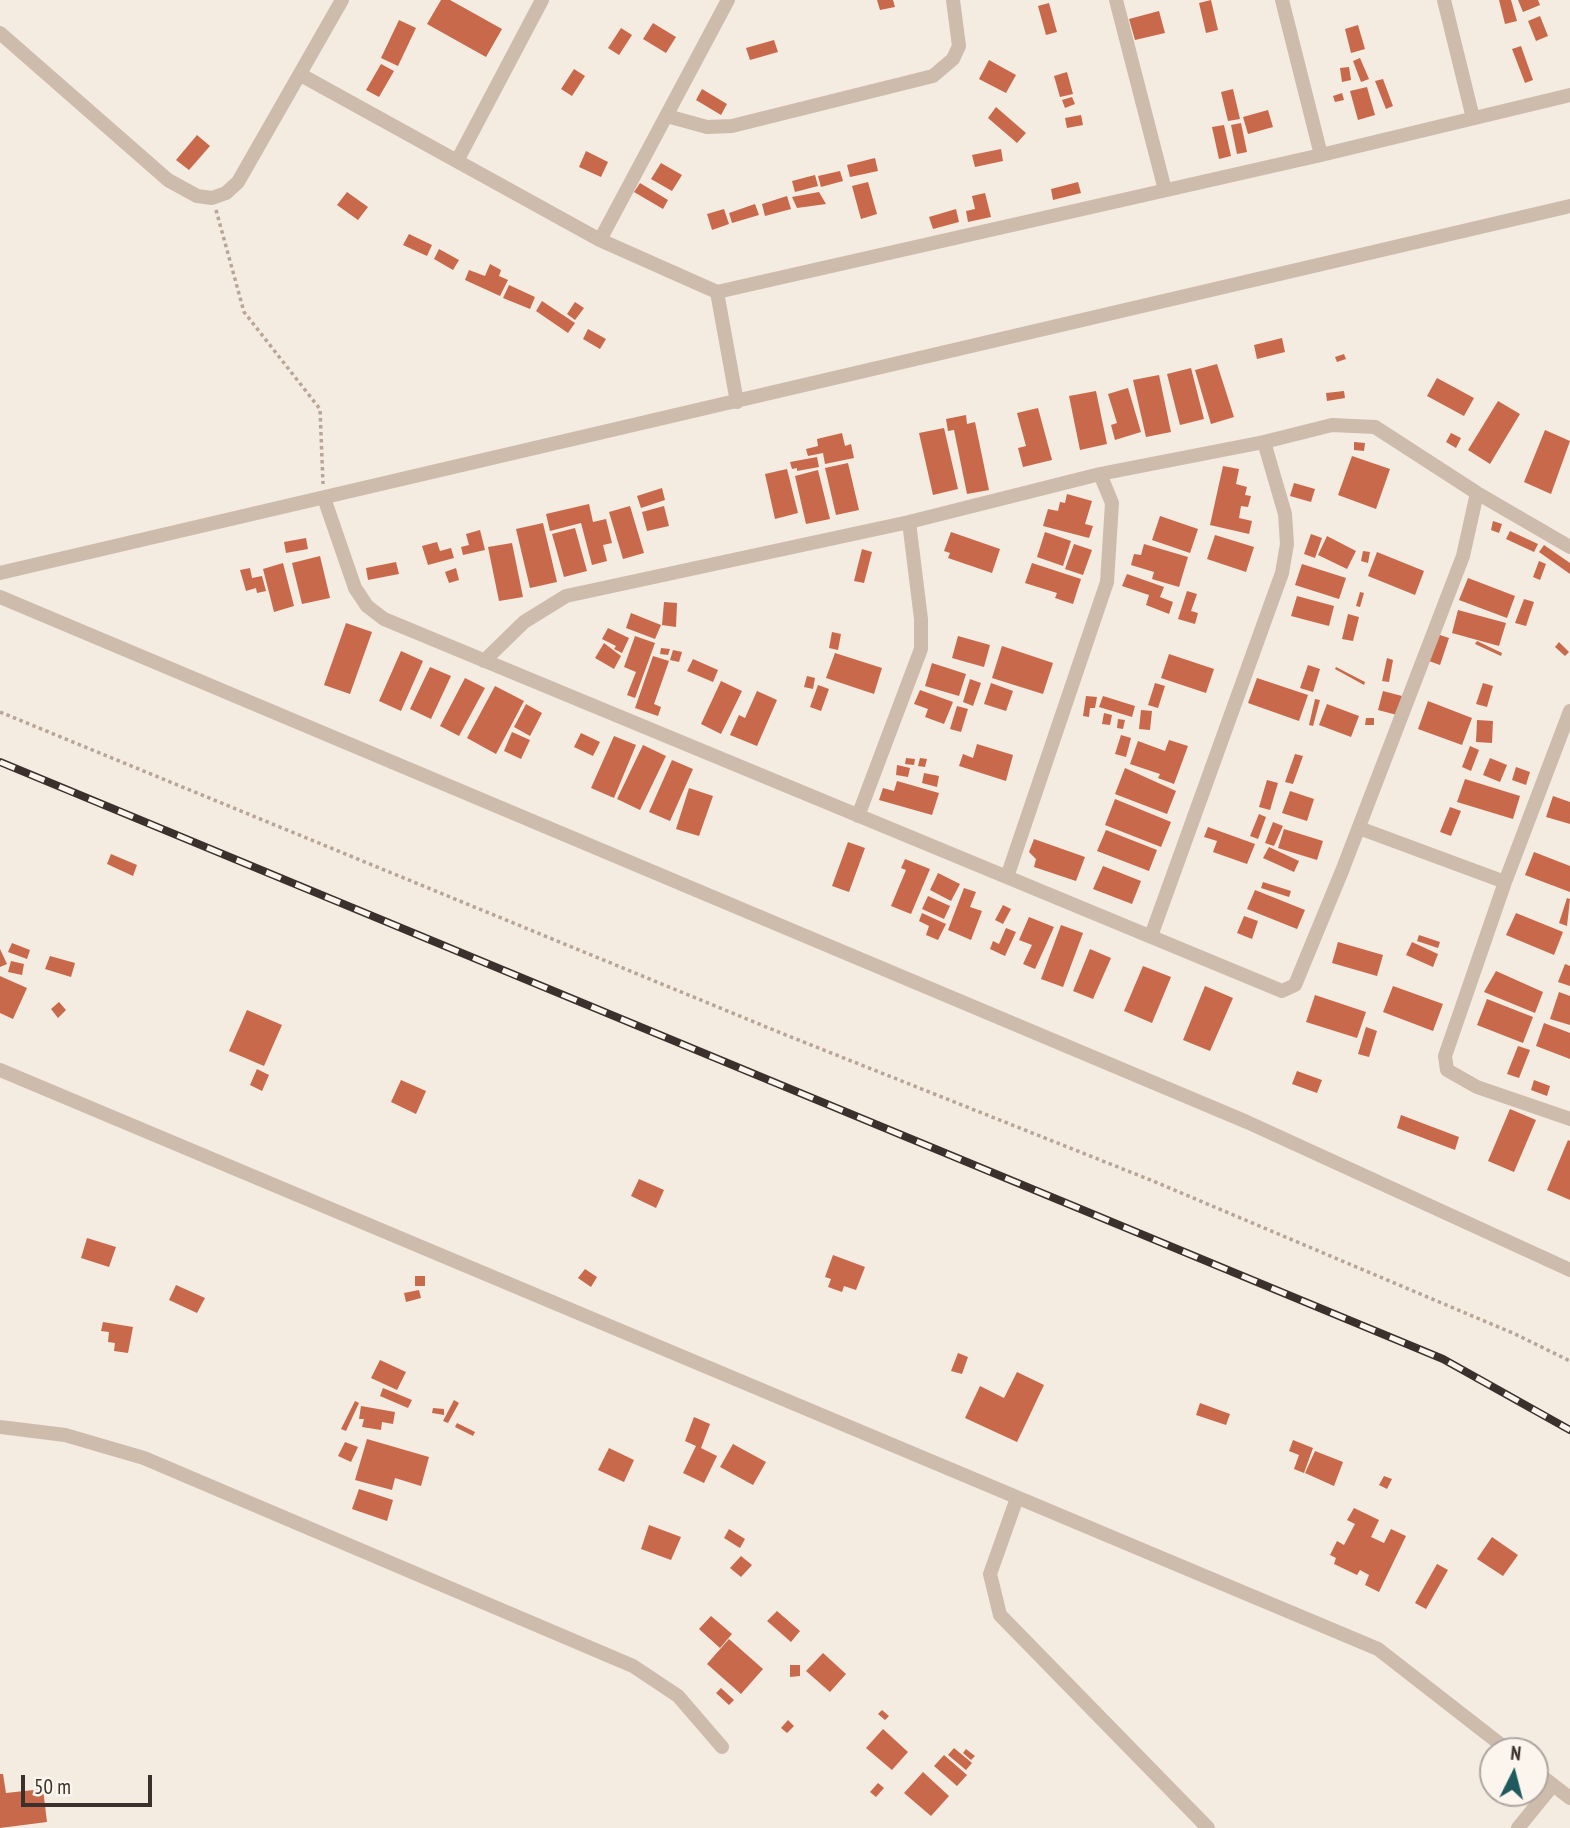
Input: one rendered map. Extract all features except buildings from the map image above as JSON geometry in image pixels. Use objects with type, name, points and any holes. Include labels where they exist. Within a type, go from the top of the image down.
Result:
[{"type":"street","points":[[0,33],[168,180],[197,196],[212,198],[226,193],[238,182],[342,0]]},
{"type":"street","points":[[457,161],[542,0]]},
{"type":"street","points":[[600,240],[728,0]]},
{"type":"street","points":[[667,116],[707,127],[732,127],[933,76],[953,60],[959,46],[953,0]]},
{"type":"street","points":[[1116,0],[1165,190]]},
{"type":"street","points":[[1282,0],[1321,155]]},
{"type":"street","points":[[1444,0],[1473,118]]},
{"type":"street","points":[[301,75],[600,240],[717,292],[1321,155],[1570,95]]},
{"type":"street","points":[[0,573],[1570,206]]},
{"type":"street","points":[[717,292],[737,402]]},
{"type":"street","points":[[484,661],[524,622],[566,596],[909,522],[1100,474],[1264,442],[1332,425],[1375,428],[1477,494],[1570,547]]},
{"type":"street","points":[[1151,936],[1282,573],[1287,544],[1285,514],[1264,442]]},
{"type":"street","points":[[1007,877],[1107,582],[1112,503],[1100,474]]},
{"type":"street","points":[[324,498],[347,569],[367,606],[384,619],[1282,991],[1295,985],[1359,828],[1459,567],[1469,536],[1477,494]]},
{"type":"street","points":[[858,816],[921,649],[921,619],[909,522]]},
{"type":"street","points":[[0,597],[1247,1122],[1570,1270]]},
{"type":"street","points":[[1570,711],[1505,882],[1445,1056],[1447,1070],[1477,1087],[1570,1119]]},
{"type":"street","points":[[1359,828],[1505,882]]},
{"type":"street","points":[[0,1070],[1378,1649],[1491,1737]]},
{"type":"street","points":[[0,1427],[65,1435],[144,1458],[633,1666],[678,1696],[722,1747]]},
{"type":"street","points":[[1017,1498],[990,1574],[1000,1615],[1208,1828]]},
{"type":"street","points":[[1549,1782],[1570,1798]]},
{"type":"street","points":[[1518,1828],[1553,1785]]},
{"type":"path","points":[[212,198],[244,312],[320,409],[324,498]]},
{"type":"path","points":[[0,712],[781,1033],[1153,1181],[1477,1318],[1570,1361]]},
{"type":"railway","points":[[0,762],[1443,1359],[1570,1430]]}]
